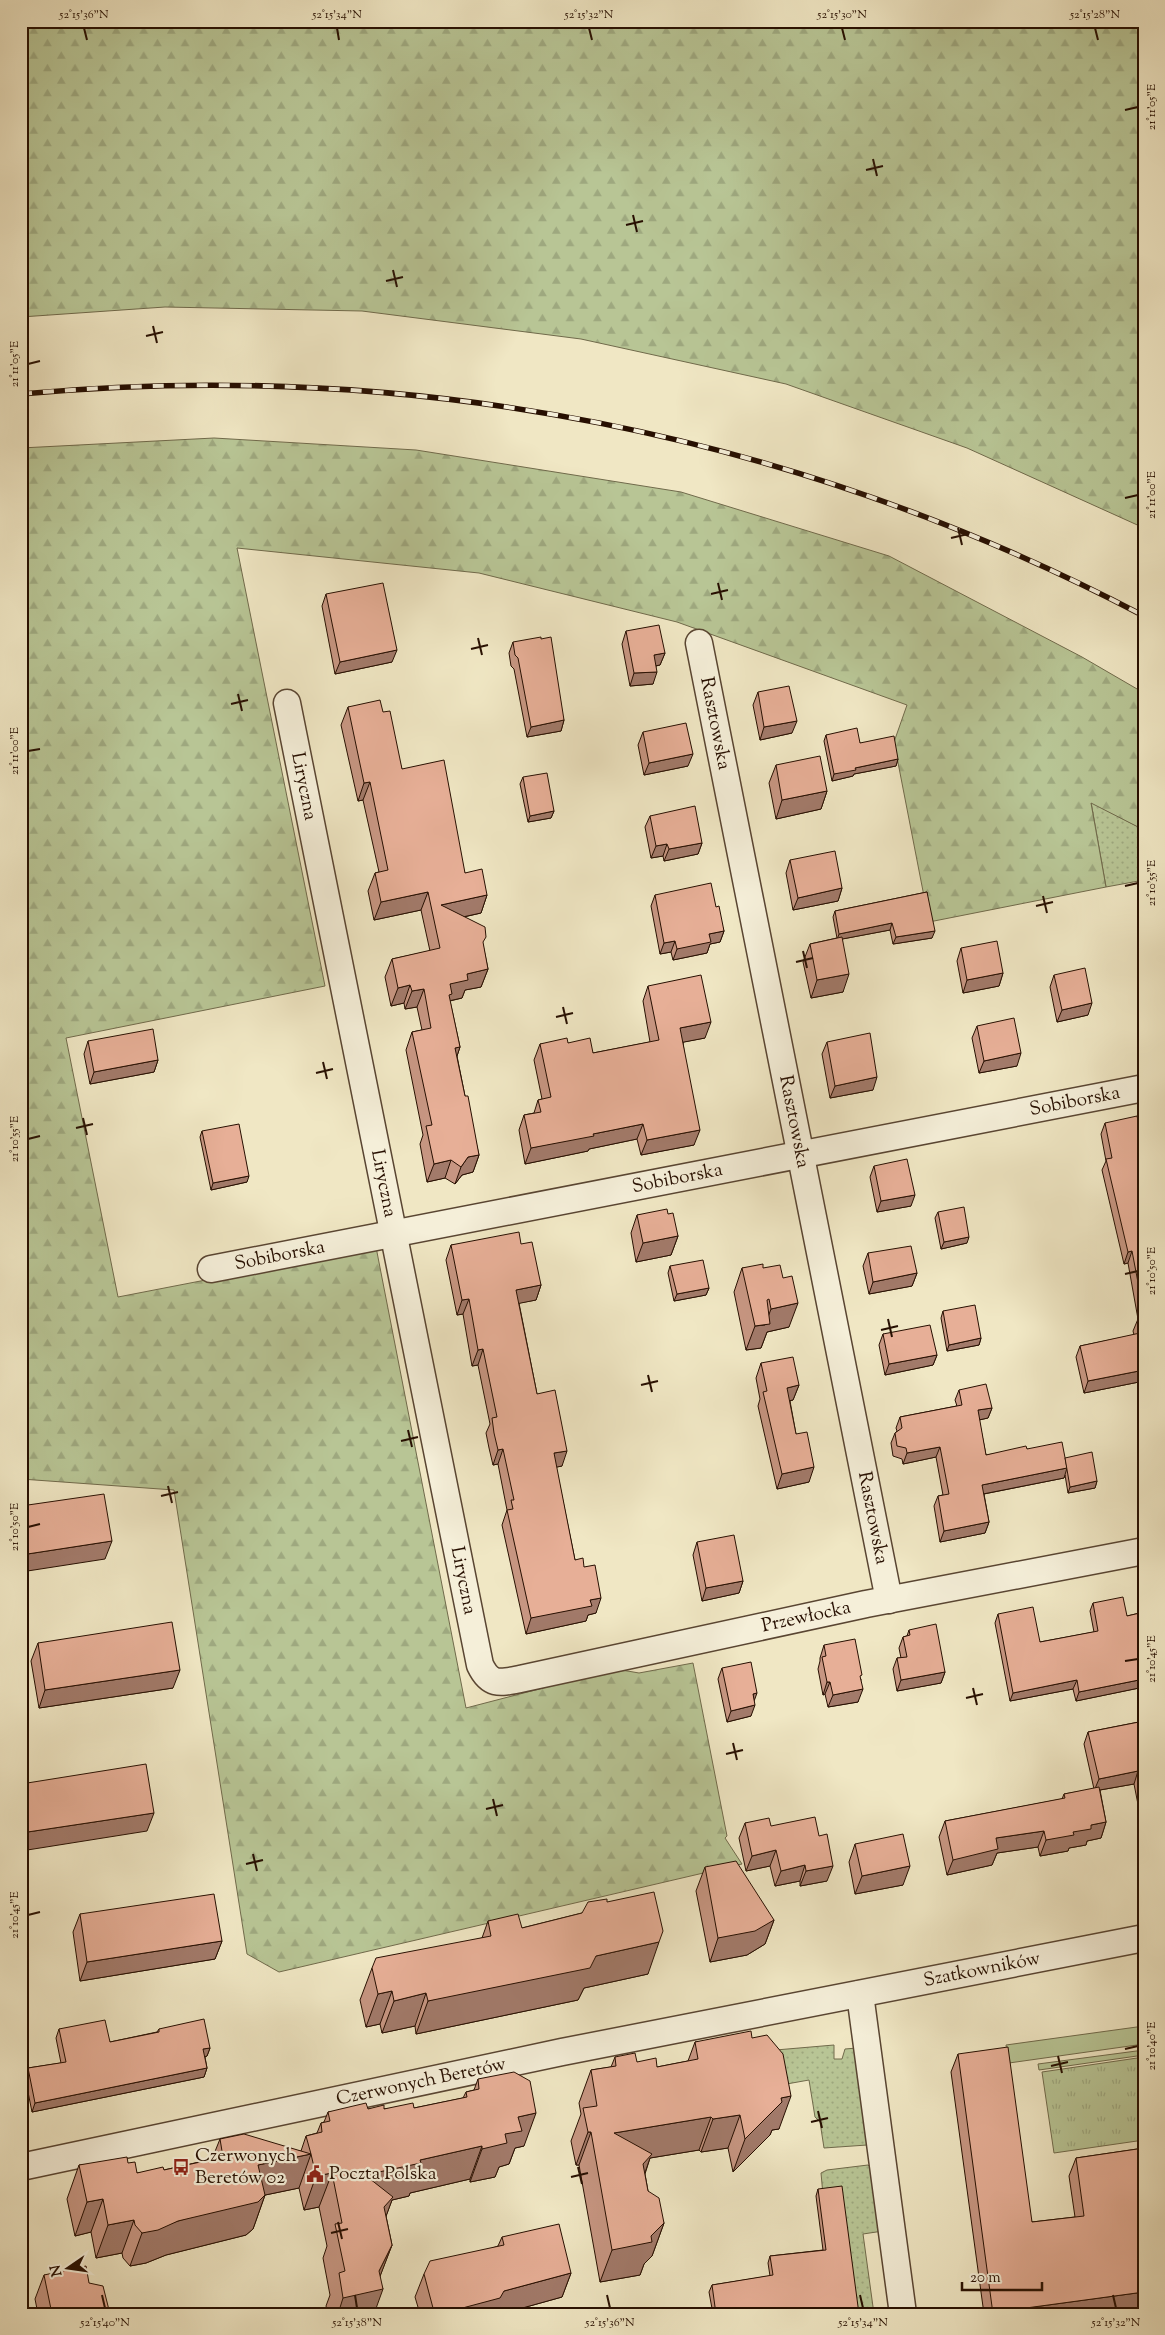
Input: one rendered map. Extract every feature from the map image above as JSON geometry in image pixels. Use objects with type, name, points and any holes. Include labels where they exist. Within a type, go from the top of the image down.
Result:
[{"type":"street","name":"Rasztowska","points":[[699,643],[889,1600]]},
{"type":"street","name":"Liryczna","points":[[287,703],[480,1665]]},
{"type":"street","name":"Sobiborska","points":[[211,1269],[393,1232],[1144,1088]]},
{"type":"street","name":"Przewłocka","points":[[480,1665],[485,1676],[494,1681],[503,1682],[889,1600],[1144,1551]]},
{"type":"street","name":"Szatkowników","points":[[821,2001],[1144,1938]]},
{"type":"street","points":[[860,1994],[903,2314]]},
{"type":"street","name":"Czerwonych Beretów","points":[[21,2167],[553,2054],[821,2001]]},
{"type":"green space","points":[[21,21],[1144,21],[1144,528],[967,448],[786,384],[581,339],[362,311],[165,307],[21,317]]},
{"type":"green space","points":[[214,438],[416,450],[681,492],[889,556],[1082,657],[1144,693],[1144,830],[1091,803],[1106,887],[929,922],[894,742],[907,705],[677,622],[479,573],[237,548],[325,986],[66,1038],[118,1297],[376,1247],[466,1708],[616,1669],[639,1673],[693,1663],[727,1836],[725,1838],[742,1864],[279,1972],[247,1954],[174,1490],[21,1479],[21,448]]},
{"type":"green space","points":[[1091,802],[1144,830],[1144,880],[1106,887]]},
{"type":"green space","points":[[1144,2026],[1144,2044],[1009,2063],[1006,2045]]},
{"type":"green space","points":[[834,2045],[834,2059],[842,2059],[845,2049],[857,2048],[867,2145],[824,2148],[820,2122],[815,2117],[809,2080],[781,2085],[764,2051]]},
{"type":"green space","points":[[1144,2050],[1144,2055],[1039,2070],[1038,2064]]},
{"type":"green space","points":[[1144,2057],[1144,2140],[1054,2153],[1042,2072]]},
{"type":"green space","points":[[868,2165],[874,2170],[883,2231],[863,2234],[874,2314],[856,2314],[823,2195],[821,2173],[827,2170]]},
{"type":"building","points":[[383,583],[397,650],[340,662],[326,594]]},
{"type":"building","points":[[659,625],[665,653],[654,655],[657,672],[634,673],[626,631]]},
{"type":"building","points":[[541,637],[541,639],[551,637],[564,720],[531,727],[518,658],[515,655],[513,642]]},
{"type":"building","points":[[789,686],[797,721],[764,727],[758,692]]},
{"type":"building","points":[[380,700],[383,712],[390,711],[402,769],[444,760],[465,873],[482,869],[487,895],[441,905],[485,927],[486,937],[483,942],[488,969],[467,974],[468,980],[450,984],[452,994],[449,995],[460,1047],[455,1048],[465,1096],[468,1096],[479,1155],[468,1157],[461,1167],[451,1160],[434,1164],[426,1126],[432,1125],[412,1032],[431,1028],[424,989],[412,991],[410,985],[398,988],[392,959],[440,948],[428,892],[381,902],[375,873],[388,870],[370,782],[364,783],[348,707]]},
{"type":"building","points":[[686,723],[693,754],[649,763],[643,732]]},
{"type":"building","points":[[857,728],[860,743],[894,736],[898,759],[834,774],[826,735]]},
{"type":"building","points":[[820,756],[827,791],[782,800],[776,765]]},
{"type":"building","points":[[547,773],[554,811],[530,816],[523,777]]},
{"type":"building","points":[[695,806],[702,843],[669,849],[667,844],[656,846],[650,816]]},
{"type":"building","points":[[835,851],[842,888],[798,898],[790,860]]},
{"type":"building","points":[[711,883],[716,907],[719,906],[724,931],[709,934],[711,942],[677,949],[675,941],[664,943],[655,895]]},
{"type":"building","points":[[927,892],[935,931],[896,937],[892,923],[839,934],[835,911]]},
{"type":"building","points":[[842,937],[849,974],[817,980],[810,944]]},
{"type":"building","points":[[997,941],[1003,973],[967,980],[961,948]]},
{"type":"building","points":[[1085,968],[1092,1003],[1062,1010],[1054,975]]},
{"type":"building","points":[[701,975],[711,1022],[680,1028],[700,1130],[647,1140],[643,1124],[531,1148],[524,1115],[541,1112],[538,1100],[551,1097],[540,1044],[567,1038],[568,1043],[590,1038],[593,1053],[659,1040],[648,986]]},
{"type":"building","points":[[1014,1018],[1021,1053],[984,1061],[977,1026]]},
{"type":"building","points":[[153,1029],[158,1060],[94,1072],[88,1041]]},
{"type":"building","points":[[870,1033],[877,1077],[835,1086],[827,1042]]},
{"type":"building","points":[[1137,1116],[1144,1147],[1144,1314],[1132,1251],[1128,1252],[1106,1159],[1112,1158],[1105,1123]]},
{"type":"building","points":[[239,1124],[249,1176],[213,1183],[202,1131]]},
{"type":"building","points":[[907,1159],[915,1195],[881,1201],[874,1166]]},
{"type":"building","points":[[964,1207],[969,1237],[944,1242],[938,1212]]},
{"type":"building","points":[[667,1209],[668,1214],[673,1213],[678,1236],[643,1243],[637,1215]]},
{"type":"building","points":[[519,1232],[521,1244],[532,1242],[541,1285],[516,1290],[537,1394],[555,1390],[567,1451],[554,1453],[575,1560],[583,1558],[584,1567],[595,1565],[601,1598],[590,1600],[592,1606],[531,1618],[507,1510],[513,1509],[511,1500],[514,1500],[503,1449],[498,1450],[494,1433],[492,1418],[497,1417],[483,1349],[478,1350],[469,1299],[462,1300],[451,1245]]},
{"type":"building","points":[[911,1246],[917,1273],[873,1282],[868,1253]]},
{"type":"building","points":[[703,1260],[709,1288],[677,1294],[670,1266]]},
{"type":"building","points":[[763,1264],[763,1268],[780,1265],[783,1278],[792,1276],[798,1303],[771,1309],[769,1299],[767,1300],[770,1324],[755,1326],[742,1268]]},
{"type":"building","points":[[975,1305],[981,1338],[949,1345],[943,1311]]},
{"type":"building","points":[[1144,1318],[1144,1370],[1088,1381],[1080,1346],[1140,1333],[1138,1319]]},
{"type":"building","points":[[930,1325],[937,1355],[889,1364],[883,1334]]},
{"type":"building","points":[[793,1357],[799,1385],[787,1388],[796,1434],[807,1432],[814,1467],[782,1474],[763,1392],[767,1391],[761,1363]]},
{"type":"building","points":[[986,1384],[992,1408],[978,1410],[986,1455],[1026,1446],[1027,1449],[1062,1442],[1067,1468],[982,1485],[989,1522],[944,1531],[938,1496],[949,1494],[940,1447],[907,1453],[906,1448],[897,1446],[895,1433],[902,1428],[900,1417],[962,1405],[959,1390]]},
{"type":"building","points":[[1092,1452],[1097,1481],[1070,1487],[1065,1458]]},
{"type":"building","points":[[104,1494],[112,1541],[21,1555],[21,1506]]},
{"type":"building","points":[[734,1535],[743,1581],[706,1588],[697,1542]]},
{"type":"building","points":[[1123,1597],[1127,1616],[1144,1612],[1144,1679],[1079,1692],[1077,1680],[1013,1693],[998,1614],[1033,1607],[1040,1642],[1098,1631],[1093,1603]]},
{"type":"building","points":[[172,1622],[180,1670],[45,1690],[38,1643]]},
{"type":"building","points":[[936,1624],[945,1672],[901,1680],[897,1658],[907,1657],[903,1637],[910,1635],[909,1630]]},
{"type":"building","points":[[855,1639],[863,1689],[833,1695],[830,1682],[827,1682],[822,1657],[826,1656],[824,1645]]},
{"type":"building","points":[[751,1662],[757,1693],[753,1694],[755,1705],[731,1711],[722,1668]]},
{"type":"building","points":[[1144,1721],[1144,1799],[1138,1771],[1099,1779],[1088,1732]]},
{"type":"building","points":[[146,1764],[154,1813],[21,1833],[21,1784]]},
{"type":"building","points":[[1099,1787],[1106,1822],[1091,1825],[1091,1829],[1073,1832],[1074,1835],[1046,1840],[1044,1831],[996,1838],[998,1849],[953,1860],[945,1821],[1065,1798],[1064,1794]]},
{"type":"building","points":[[815,1817],[819,1836],[827,1834],[833,1866],[806,1871],[805,1865],[781,1871],[776,1850],[752,1856],[745,1823],[769,1818],[771,1826]]},
{"type":"building","points":[[903,1834],[910,1866],[862,1876],[855,1844]]},
{"type":"building","points":[[736,1861],[774,1920],[755,1931],[718,1938],[705,1867]]},
{"type":"building","points":[[654,1892],[663,1931],[659,1942],[596,1956],[590,1968],[428,2001],[426,1993],[394,2001],[392,1991],[378,1994],[372,1968],[376,1958],[491,1936],[488,1921],[518,1914],[522,1928],[582,1913],[588,1902],[607,1899],[607,1902]]},
{"type":"building","points":[[214,1894],[222,1941],[87,1962],[80,1914]]},
{"type":"building","points":[[204,2019],[210,2048],[203,2049],[207,2068],[35,2103],[28,2068],[66,2062],[59,2029],[105,2020],[110,2042],[159,2032],[159,2029]]},
{"type":"building","points":[[751,2031],[752,2038],[767,2035],[783,2054],[791,2096],[781,2098],[782,2102],[745,2139],[740,2115],[713,2119],[711,2117],[614,2133],[652,2154],[643,2164],[648,2191],[659,2198],[664,2223],[651,2236],[652,2242],[612,2250],[591,2132],[588,2132],[583,2108],[597,2106],[591,2070],[616,2066],[615,2057],[635,2053],[637,2062],[656,2058],[657,2067],[698,2059],[695,2042]]},
{"type":"building","points":[[1008,2047],[1032,2222],[1084,2216],[1076,2158],[1144,2148],[1144,2292],[1026,2308],[1027,2314],[993,2314],[958,2054]]},
{"type":"building","points":[[514,2072],[530,2081],[536,2113],[518,2117],[522,2131],[505,2134],[507,2143],[482,2149],[482,2146],[420,2160],[421,2163],[365,2175],[393,2197],[384,2207],[392,2245],[379,2271],[383,2289],[343,2298],[339,2273],[345,2271],[335,2224],[342,2223],[332,2173],[316,2176],[306,2136],[322,2132],[321,2123],[330,2121],[328,2112],[366,2103],[368,2109],[384,2105],[384,2109],[413,2103],[414,2108],[467,2097],[466,2092],[479,2089],[478,2079]]},
{"type":"building","points":[[244,2134],[311,2154],[258,2165],[265,2195],[258,2202],[178,2221],[158,2230],[142,2233],[135,2225],[134,2220],[108,2225],[103,2199],[87,2202],[79,2165],[127,2157],[128,2163],[135,2162],[137,2173],[163,2167],[164,2170],[223,2157],[220,2139]]},
{"type":"building","points":[[842,2186],[859,2314],[716,2314],[712,2285],[773,2275],[770,2256],[826,2250],[818,2189]]},
{"type":"building","points":[[559,2224],[571,2273],[504,2291],[500,2298],[440,2314],[433,2308],[424,2274],[430,2261],[504,2245],[502,2237]]},
{"type":"building","points":[[86,2266],[89,2283],[103,2286],[110,2314],[52,2314],[44,2275]]},
{"type":"railway","points":[[21,394],[167,386],[312,388],[456,400],[599,423],[739,456],[877,499],[1012,552],[1144,616]]},
{"type":"place","name":"Czerwonych Beretów 02","points":[[181,2167]]},
{"type":"place","name":"Poczta Polska","points":[[315,2174]]}]
